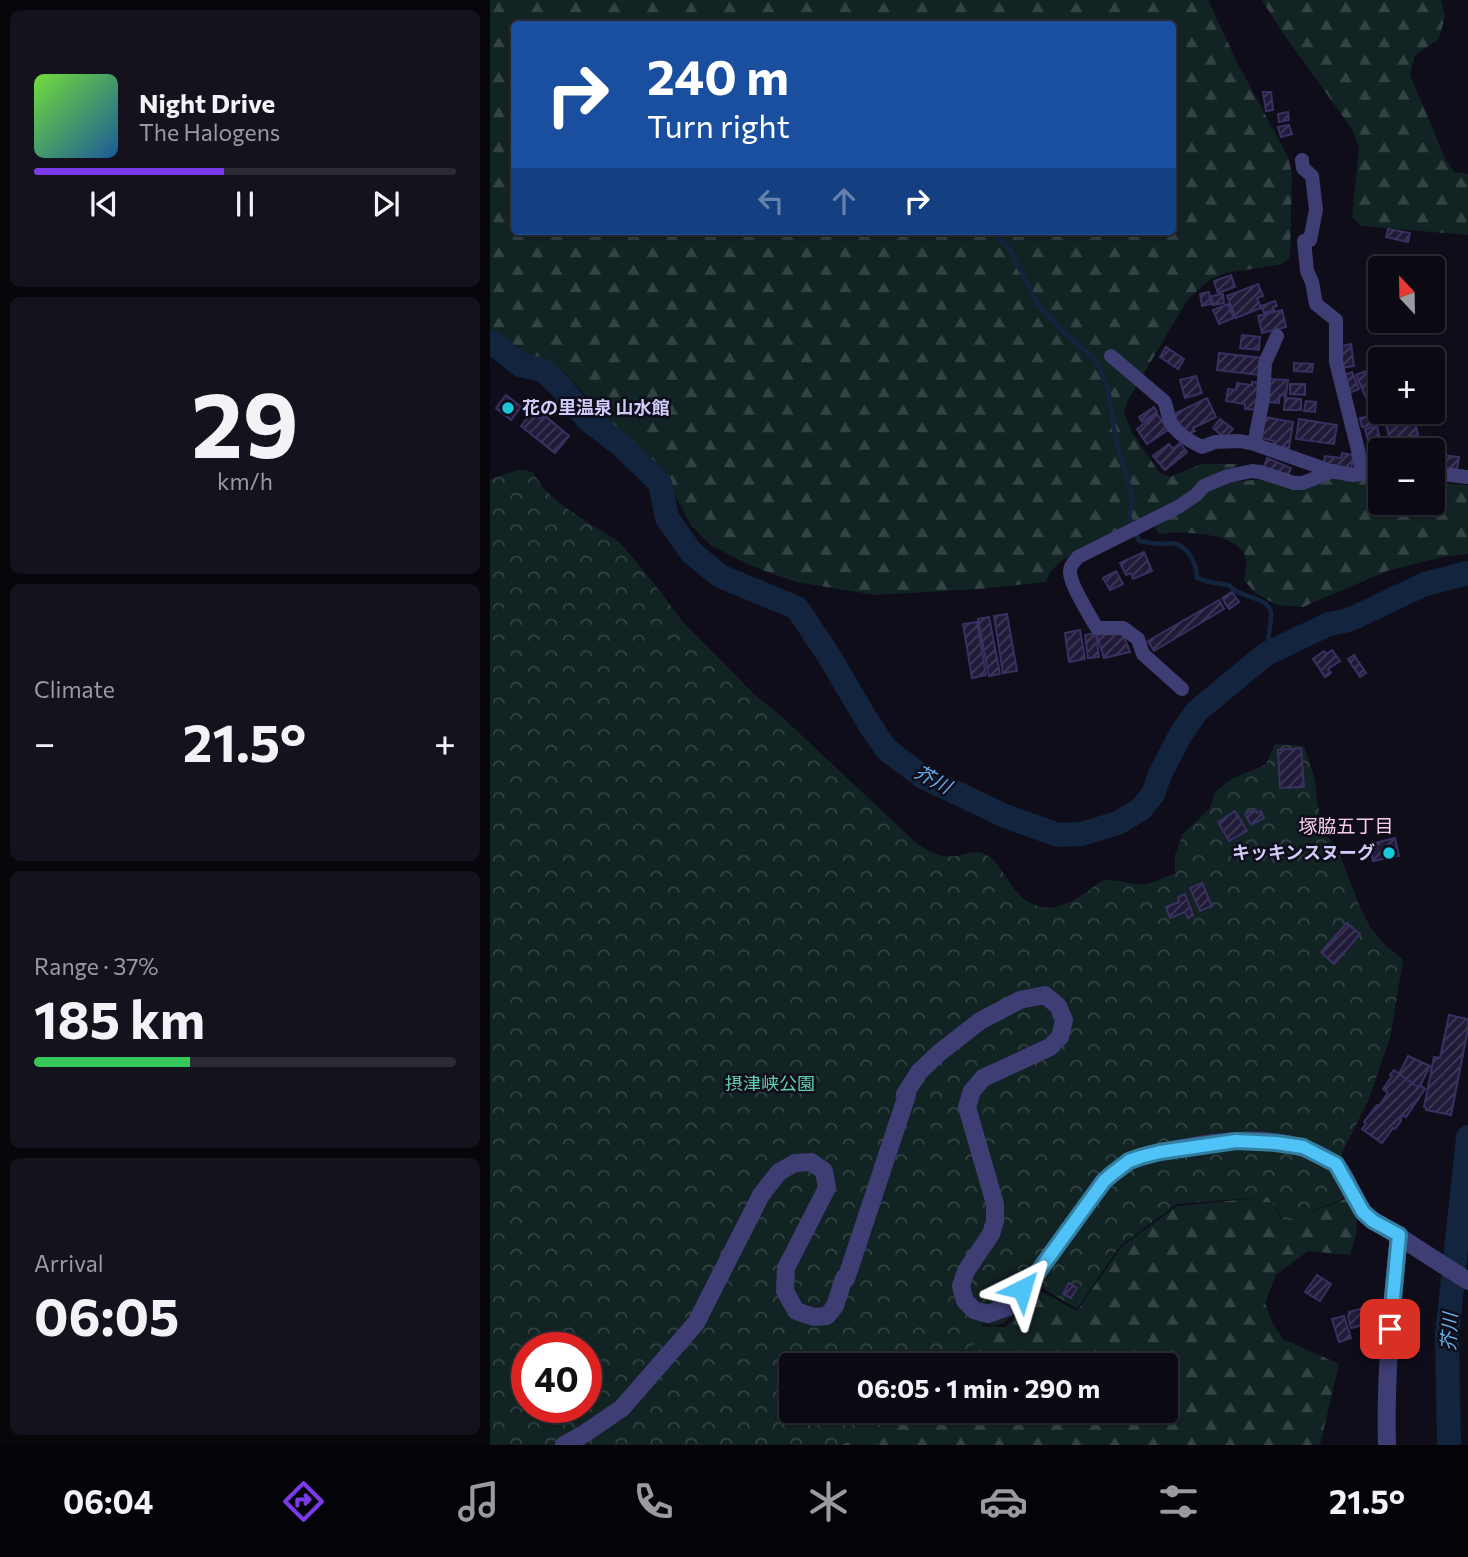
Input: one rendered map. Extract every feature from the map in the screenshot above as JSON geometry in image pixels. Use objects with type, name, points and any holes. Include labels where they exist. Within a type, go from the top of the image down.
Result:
[{"type":"street","points":[[1302,160],[1303,168],[1312,176],[1315,210],[1310,240],[1304,241],[1307,271],[1316,304],[1336,320],[1336,362],[1359,450],[1362,474]]},
{"type":"street","points":[[1254,444],[1265,363],[1277,336]]},
{"type":"street","points":[[1111,356],[1164,401],[1170,422],[1181,434],[1202,447],[1215,442],[1240,440],[1334,471],[1368,473]]},
{"type":"street","points":[[1182,689],[1143,654],[1138,639],[1123,628],[1097,628],[1073,583],[1070,571],[1072,564],[1078,557],[1178,507],[1204,486],[1228,476],[1252,471],[1303,483],[1334,471]]},
{"type":"street","points":[[1445,474],[1468,477]]},
{"type":"street","points":[[564,1445],[622,1408],[696,1324],[761,1195],[779,1172],[795,1163],[811,1162],[824,1171],[827,1188],[786,1268],[785,1291],[796,1311],[814,1317],[827,1316],[835,1306],[844,1278],[846,1279],[907,1095],[905,1094],[919,1072],[980,1021],[1020,1000],[1045,995],[1058,1006],[1064,1020],[1060,1037],[1050,1047],[983,1078],[972,1091],[967,1107],[995,1203],[995,1221],[991,1234],[966,1271],[961,1286],[965,1301],[974,1310],[988,1314],[1007,1307],[1038,1272],[1104,1181],[1129,1161],[1160,1152],[1236,1141],[1303,1147],[1336,1164],[1363,1212],[1373,1221],[1468,1281]]},
{"type":"street","points":[[1387,1445],[1388,1350],[1399,1235]]},
{"type":"street","points":[[1396,1261],[1404,1252],[1416,1248]]},
{"type":"green space","points":[[490,0],[1208,0],[1237,62],[1288,157],[1292,174],[1290,258],[1282,264],[1227,273],[1211,279],[1188,299],[1128,400],[1124,412],[1131,431],[1159,472],[1170,477],[1201,464],[1239,464],[1149,518],[1062,560],[1051,571],[1046,582],[876,595],[796,582],[749,565],[712,546],[691,526],[665,475],[610,423],[567,375],[552,363],[524,356],[490,334]]},
{"type":"green space","points":[[1262,0],[1441,0],[1445,16],[1439,39],[1415,55],[1410,75],[1445,158],[1454,172],[1468,174],[1468,235],[1361,226],[1352,217],[1359,148],[1352,129]]},
{"type":"green space","name":"摂津峡公園","points":[[519,470],[533,473],[544,489],[562,505],[623,546],[682,621],[754,694],[780,715],[913,840],[930,852],[941,855],[977,852],[988,856],[1025,900],[1040,907],[1063,905],[1102,881],[1145,884],[1175,873],[1175,855],[1183,834],[1210,808],[1215,792],[1230,780],[1266,764],[1275,744],[1304,746],[1315,779],[1324,833],[1336,845],[1370,927],[1385,945],[1403,960],[1390,1038],[1368,1101],[1343,1151],[1337,1173],[1347,1197],[1285,1222],[1268,1197],[1177,1204],[1120,1246],[1077,1309],[1039,1286],[1007,1320],[995,1325],[983,1323],[969,1353],[779,1353],[779,1423],[886,1423],[842,1445],[490,1445],[490,479]]},
{"type":"green space","points":[[1368,477],[1368,515],[1445,515],[1445,484],[1468,485],[1468,554],[1442,557],[1387,571],[1303,607],[1277,605],[1255,593],[1244,580],[1246,559],[1237,545],[1204,534],[1159,534],[1155,527],[1201,499],[1213,488],[1231,482]]},
{"type":"green space","points":[[1268,1197],[1284,1222],[1348,1198],[1357,1226],[1350,1255],[1308,1251],[1276,1275],[1265,1303],[1272,1322],[1283,1339],[1339,1364],[1320,1445],[591,1445],[680,1365],[965,1326],[1006,1327],[1039,1290],[1077,1311],[1122,1246],[1177,1206]]},
{"type":"building","points":[[1263,92],[1271,92],[1273,110],[1266,111]]},
{"type":"building","points":[[1288,112],[1289,120],[1279,122],[1278,114]]},
{"type":"building","points":[[1289,125],[1292,134],[1281,137],[1278,127]]},
{"type":"building","points":[[1388,229],[1410,233],[1408,242],[1386,237]]},
{"type":"building","points":[[1231,275],[1235,287],[1218,293],[1214,281]]},
{"type":"building","points":[[1258,284],[1263,296],[1257,298],[1261,308],[1236,318],[1227,296]]},
{"type":"building","points":[[1209,292],[1211,304],[1202,306],[1200,294]]},
{"type":"building","points":[[1223,294],[1224,303],[1213,305],[1211,296]]},
{"type":"building","points":[[1275,301],[1277,306],[1273,307],[1274,310],[1264,313],[1261,306]]},
{"type":"building","points":[[1228,304],[1234,318],[1219,324],[1213,310]]},
{"type":"building","points":[[1282,310],[1286,327],[1262,333],[1258,316]]},
{"type":"building","points":[[1242,335],[1260,337],[1259,350],[1240,348]]},
{"type":"building","points":[[1351,344],[1354,366],[1341,368],[1342,346]]},
{"type":"building","points":[[1166,347],[1184,359],[1178,369],[1160,357]]},
{"type":"building","points":[[1219,353],[1262,358],[1260,375],[1217,370]]},
{"type":"building","points":[[1294,363],[1313,364],[1312,372],[1294,371]]},
{"type":"building","points":[[1368,370],[1368,402],[1356,375]]},
{"type":"building","points":[[1352,372],[1359,389],[1349,393],[1342,376]]},
{"type":"building","points":[[1196,376],[1202,393],[1185,398],[1180,380]]},
{"type":"building","points":[[1267,379],[1288,380],[1286,396],[1280,395],[1279,403],[1265,402]]},
{"type":"building","points":[[1252,382],[1261,383],[1257,410],[1245,409],[1245,404],[1226,401],[1228,389],[1236,390],[1237,383],[1252,385]]},
{"type":"building","points":[[1290,384],[1305,384],[1305,395],[1290,394]]},
{"type":"building","points":[[506,395],[521,407],[511,420],[496,408]]},
{"type":"building","points":[[1207,398],[1216,417],[1185,435],[1170,416]]},
{"type":"building","points":[[1285,398],[1301,399],[1301,410],[1284,410]]},
{"type":"building","points":[[1306,401],[1316,402],[1315,412],[1304,411]]},
{"type":"building","points":[[1154,407],[1157,412],[1142,422],[1139,417]]},
{"type":"building","points":[[532,412],[541,419],[544,415],[569,436],[555,453],[521,426]]},
{"type":"building","points":[[1157,414],[1168,430],[1147,444],[1137,429]]},
{"type":"building","points":[[1265,417],[1293,422],[1289,448],[1273,445],[1274,441],[1261,438]]},
{"type":"building","points":[[1368,417],[1368,424],[1375,424],[1362,427],[1360,418]]},
{"type":"building","points":[[1220,419],[1233,429],[1225,438],[1213,428]]},
{"type":"building","points":[[1299,419],[1337,425],[1334,444],[1296,439]]},
{"type":"building","points":[[1386,424],[1416,424],[1418,435],[1389,438]]},
{"type":"building","points":[[1377,426],[1380,438],[1368,440],[1365,429]]},
{"type":"building","points":[[1180,443],[1187,452],[1165,470],[1153,456],[1169,444],[1173,449]]},
{"type":"building","points":[[1342,453],[1353,455],[1351,471],[1323,467],[1325,456],[1341,458]]},
{"type":"building","points":[[1445,456],[1459,457],[1457,469],[1445,468]]},
{"type":"building","points":[[1267,458],[1291,468],[1287,478],[1263,469]]},
{"type":"building","points":[[1144,552],[1152,571],[1133,579],[1131,573],[1126,575],[1120,563]]},
{"type":"building","points":[[1116,571],[1123,584],[1110,590],[1103,578]]},
{"type":"building","points":[[1232,592],[1239,602],[1229,609],[1222,598]]},
{"type":"building","points":[[1219,600],[1224,609],[1154,651],[1148,641]]},
{"type":"building","points":[[1007,614],[1017,671],[1003,673],[994,616]]},
{"type":"building","points":[[989,617],[1000,674],[989,676],[978,619]]},
{"type":"building","points":[[977,622],[986,675],[972,678],[963,624]]},
{"type":"building","points":[[1121,629],[1130,652],[1104,658],[1097,635]]},
{"type":"building","points":[[1080,630],[1085,659],[1069,662],[1065,633]]},
{"type":"building","points":[[1096,633],[1099,657],[1088,658],[1085,635]]},
{"type":"building","points":[[1332,650],[1340,661],[1328,669],[1331,673],[1325,677],[1313,659],[1324,651],[1326,654]]},
{"type":"building","points":[[1354,655],[1366,673],[1360,677],[1348,659]]},
{"type":"building","points":[[1301,748],[1304,787],[1280,788],[1278,750]]},
{"type":"building","points":[[1255,809],[1257,813],[1261,811],[1264,818],[1251,825],[1245,814]]},
{"type":"building","points":[[1235,811],[1247,831],[1229,841],[1218,822]]},
{"type":"building","points":[[1395,838],[1399,856],[1373,861],[1370,844]]},
{"type":"building","points":[[1277,850],[1282,857],[1274,862],[1269,855]]},
{"type":"building","points":[[1202,883],[1212,906],[1200,911],[1190,888]]},
{"type":"building","points":[[1185,894],[1193,915],[1188,918],[1185,912],[1170,918],[1166,907],[1179,902],[1178,897]]},
{"type":"building","points":[[1347,923],[1360,934],[1334,964],[1321,952]]},
{"type":"building","points":[[1449,1015],[1468,1019],[1451,1115],[1426,1110],[1424,1107],[1434,1057],[1440,1058]]},
{"type":"building","points":[[1408,1056],[1430,1066],[1418,1087],[1399,1074]]},
{"type":"building","points":[[1394,1070],[1425,1089],[1406,1117],[1403,1115],[1382,1143],[1362,1129],[1366,1124],[1364,1122],[1388,1093],[1383,1089]]},
{"type":"building","points":[[1317,1275],[1331,1284],[1320,1301],[1305,1292]]},
{"type":"building","points":[[1069,1283],[1077,1288],[1071,1298],[1063,1294]]},
{"type":"building","points":[[1364,1308],[1368,1324],[1351,1328],[1349,1312]]},
{"type":"building","points":[[1344,1316],[1351,1338],[1339,1342],[1332,1319]]},
{"type":"waterway","points":[[995,235],[1009,248],[1038,305],[1099,367],[1108,389],[1116,441],[1132,495],[1129,516],[1139,541],[1178,545],[1191,556],[1197,578],[1229,585],[1265,603],[1271,613],[1266,654]]},
{"type":"waterway","name":"芥川","points":[[490,341],[520,365],[543,370],[588,420],[621,445],[660,483],[667,518],[691,552],[720,576],[797,608],[887,750],[923,777],[1005,816],[1058,835],[1081,834],[1118,823],[1141,809],[1153,794],[1160,774],[1182,732],[1197,711],[1266,654],[1329,624],[1349,620],[1425,584],[1468,573]]},
{"type":"waterway","name":"芥川","points":[[1449,1445],[1447,1335],[1468,1137]]},
{"type":"place","name":"花の里温泉 山水館","points":[[508,408]]},
{"type":"place","name":"キッキンスヌーグ","points":[[1389,853]]},
{"type":"district","name":"塚脇五丁目","points":[[1346,826]]},
{"type":"route","points":[[1022,1289],[1038,1272],[1104,1181],[1129,1161],[1150,1154],[1217,1143],[1276,1143],[1303,1147],[1336,1164],[1363,1212],[1373,1221],[1399,1235],[1390,1329]]}]
